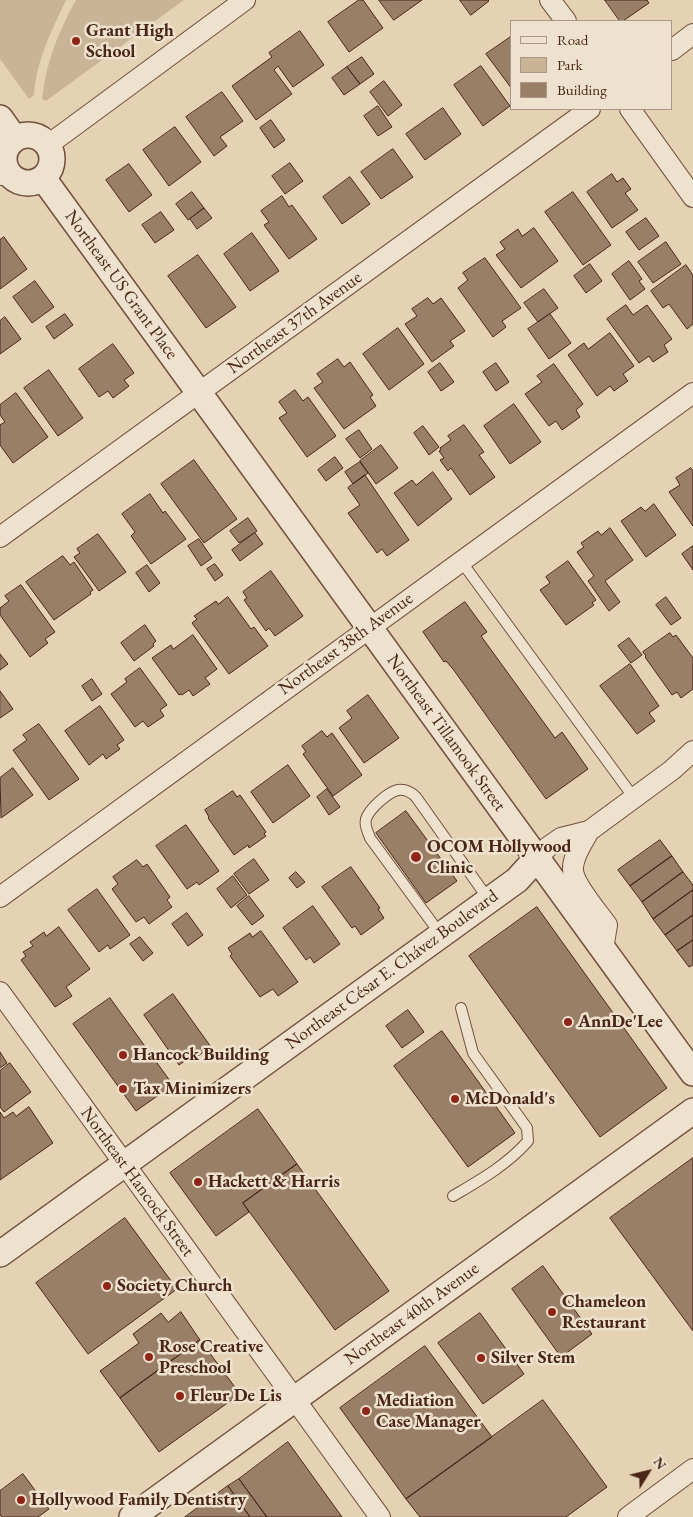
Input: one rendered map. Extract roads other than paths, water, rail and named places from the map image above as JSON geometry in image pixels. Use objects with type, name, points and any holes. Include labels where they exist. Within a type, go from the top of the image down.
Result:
[{"type":"street","points":[[48,145],[245,0]]},
{"type":"street","points":[[550,0],[565,20]]},
{"type":"street","points":[[673,49],[693,34]]},
{"type":"street","name":"Northeast 37th Avenue","points":[[0,537],[589,110]]},
{"type":"street","points":[[631,110],[693,197]]},
{"type":"street","points":[[0,118],[15,139]]},
{"type":"street","points":[[31,135],[48,145],[52,160],[49,172],[43,178],[32,182],[23,182],[4,172],[7,149],[15,139],[31,135]]},
{"type":"street","name":"Northeast US Grant Place","points":[[43,178],[199,393]]},
{"type":"street","name":"Northeast Tillamook Street","points":[[199,393],[693,1073]]},
{"type":"street","name":"Northeast 38th Avenue","points":[[0,896],[693,393]]},
{"type":"street","name":"Northeast César E. Chávez Boulevard","points":[[0,1254],[517,880],[548,847],[561,838],[589,831],[672,770],[693,751]]},
{"type":"street","name":"Northeast César E. Chávez Boulevard","points":[[589,831],[572,868],[574,878],[607,924],[603,949]]},
{"type":"street","name":"Northeast Hancock Street","points":[[0,992],[378,1516]]},
{"type":"street","name":"Northeast 40th Avenue","points":[[132,1517],[693,1111]]},
{"type":"street","points":[[628,1517],[693,1469]]},
{"type":"lane","points":[[461,561],[634,798]]},
{"type":"lane","points":[[441,935],[370,838],[366,828],[366,819],[372,807],[397,790],[409,791],[416,797],[489,900]]},
{"type":"lane","points":[[453,1196],[497,1168],[517,1153],[528,1141],[527,1128],[472,1053],[461,1008]]},
{"type":"place","name":"Grant High School","points":[[76,41]]},
{"type":"place","name":"OCOM Hollywood Clinic","points":[[416,857]]},
{"type":"place","name":"AnnDe'Lee","points":[[568,1022]]},
{"type":"place","name":"Hancock Building","points":[[123,1055]]},
{"type":"place","name":"Tax Minimizers","points":[[123,1089]]},
{"type":"place","name":"McDonald's","points":[[455,1099]]},
{"type":"place","name":"Hackett & Harris","points":[[198,1182]]},
{"type":"place","name":"Society Church","points":[[107,1286]]},
{"type":"place","name":"Chameleon Restaurant","points":[[552,1312]]},
{"type":"place","name":"Rose Creative Preschool","points":[[149,1357]]},
{"type":"place","name":"Silver Stem","points":[[481,1358]]},
{"type":"place","name":"Fleur De Lis","points":[[180,1396]]},
{"type":"place","name":"Mediation Case Manager","points":[[366,1411]]},
{"type":"place","name":"Hollywood Family Dentistry","points":[[21,1500]]}]
